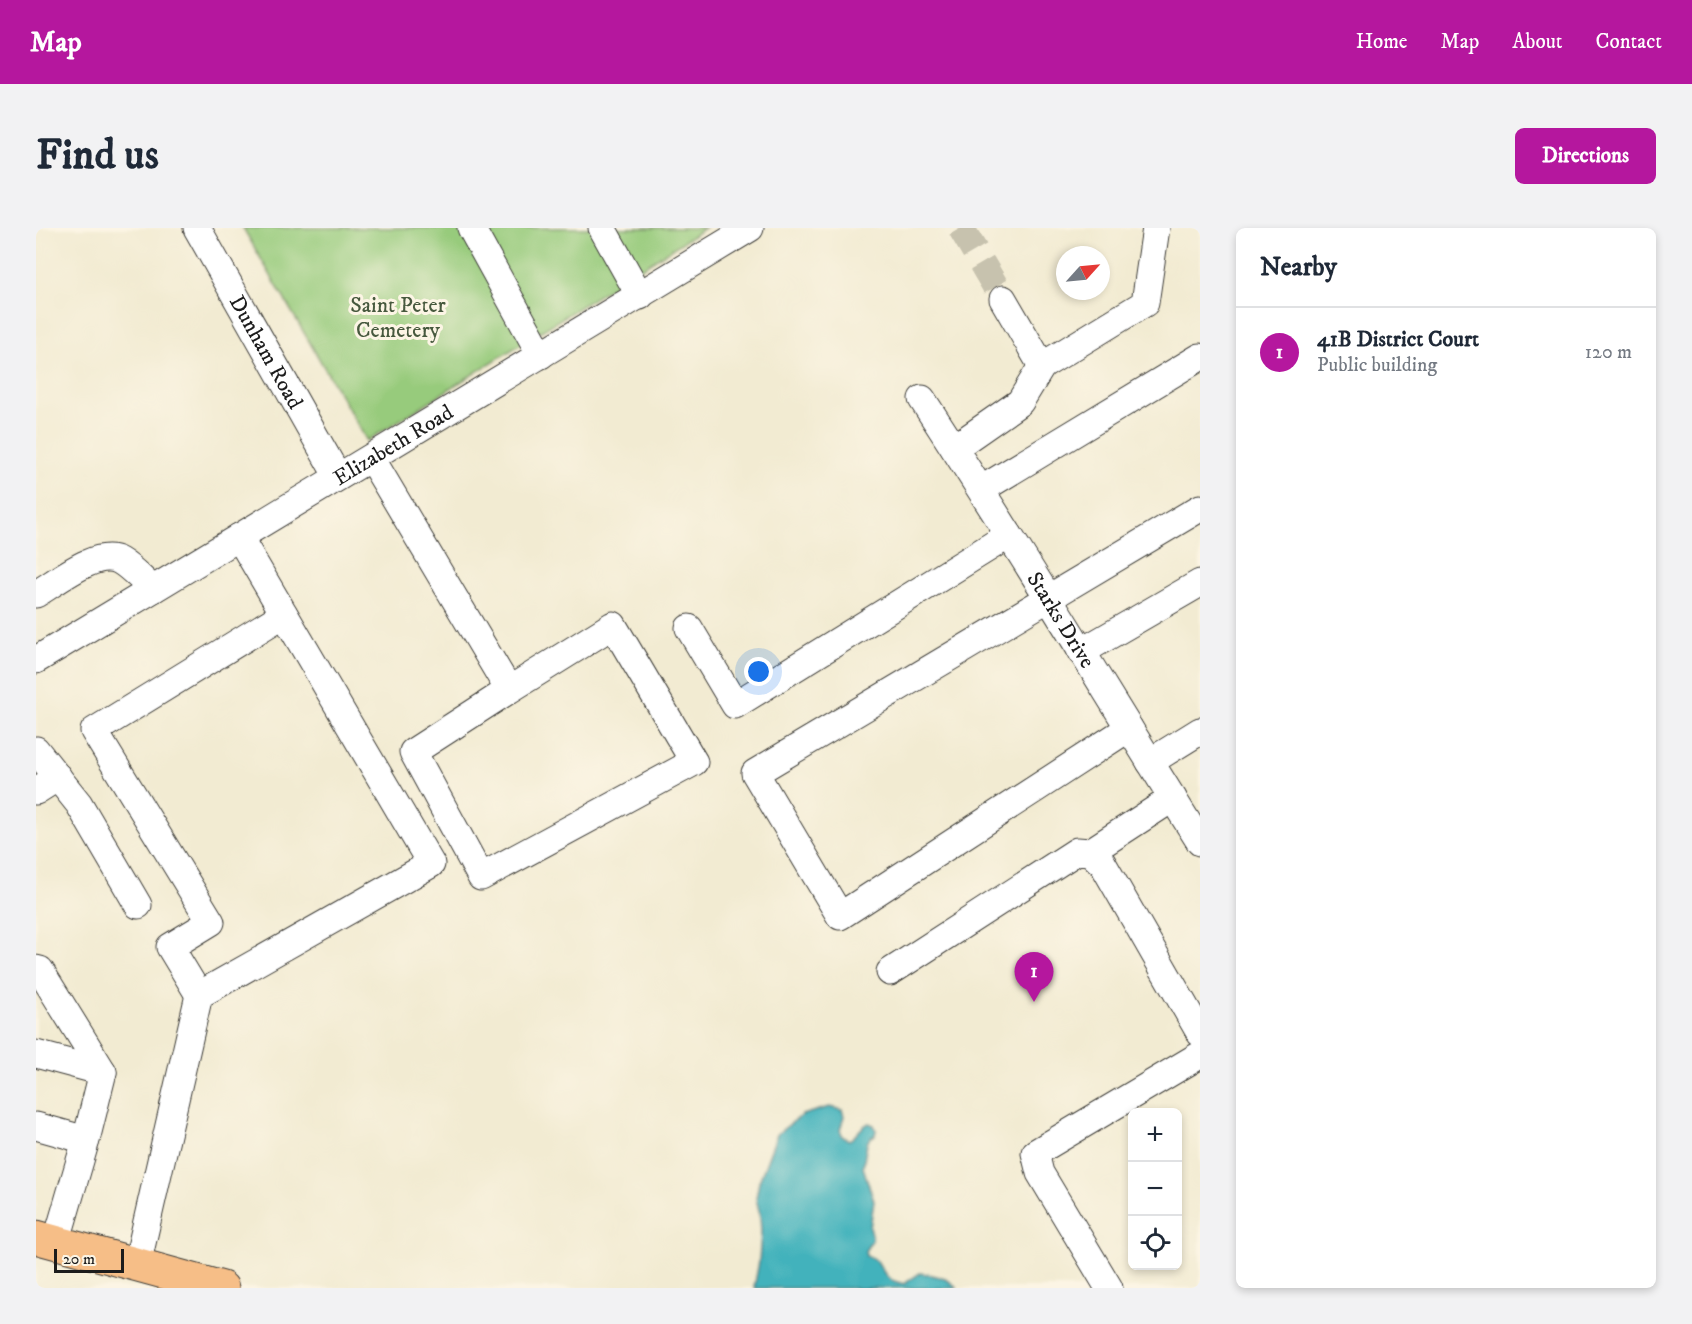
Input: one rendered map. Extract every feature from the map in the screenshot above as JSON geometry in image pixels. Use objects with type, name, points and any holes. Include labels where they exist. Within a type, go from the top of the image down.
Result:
[{"type":"main road","points":[[46,1240],[222,1288]]},
{"type":"street","name":"Dunham Road","points":[[197,228],[338,477]]},
{"type":"street","points":[[471,228],[542,355]]},
{"type":"street","points":[[602,228],[640,296]]},
{"type":"street","name":"Elizabeth Road","points":[[36,660],[750,228]]},
{"type":"street","points":[[954,448],[1020,402],[1042,366],[1144,303],[1156,228]]},
{"type":"street","points":[[1003,299],[1042,366]]},
{"type":"street","points":[[982,489],[1200,357]]},
{"type":"street","name":"Starks Drive","points":[[922,399],[982,489],[1150,762],[1184,802],[1200,842]]},
{"type":"street","points":[[371,458],[508,690]]},
{"type":"street","points":[[1129,728],[840,916],[755,773],[1200,508]]},
{"type":"street","points":[[689,628],[735,705],[1009,535]]},
{"type":"street","points":[[199,995],[431,864],[239,537]]},
{"type":"street","points":[[36,594],[93,560],[106,557],[120,561],[153,589]]},
{"type":"street","points":[[1081,652],[1200,583]]},
{"type":"street","points":[[137,1265],[199,995],[170,947],[211,922],[94,731],[284,614]]},
{"type":"street","points":[[613,625],[694,762],[481,877],[413,752],[508,690],[613,625]]},
{"type":"street","points":[[1150,762],[1200,731]]},
{"type":"street","points":[[36,750],[47,784],[79,804],[138,905]]},
{"type":"street","points":[[890,972],[1077,851],[1090,852],[1184,802]]},
{"type":"street","points":[[1090,852],[1103,864],[1200,1033]]},
{"type":"street","points":[[36,969],[40,970],[103,1072],[86,1140],[46,1240]]},
{"type":"street","points":[[36,1054],[103,1072]]},
{"type":"street","points":[[1109,1288],[1040,1173],[1035,1153],[1200,1055]]},
{"type":"street","points":[[36,1126],[86,1140]]},
{"type":"green space","name":"Saint Peter Cemetery","points":[[243,228],[705,228],[367,441]]},
{"type":"water","points":[[829,1107],[842,1110],[844,1116],[840,1130],[843,1137],[849,1140],[869,1123],[874,1125],[876,1130],[875,1135],[867,1143],[863,1167],[874,1201],[870,1228],[872,1240],[865,1251],[866,1256],[877,1261],[887,1277],[893,1281],[904,1284],[920,1273],[945,1279],[957,1288],[754,1288],[761,1232],[756,1198],[759,1182],[777,1134],[802,1115]]},
{"type":"tunnel","points":[[961,228],[1003,299]]},
{"type":"place","name":"41B District Court","points":[[1034,1002]]}]
